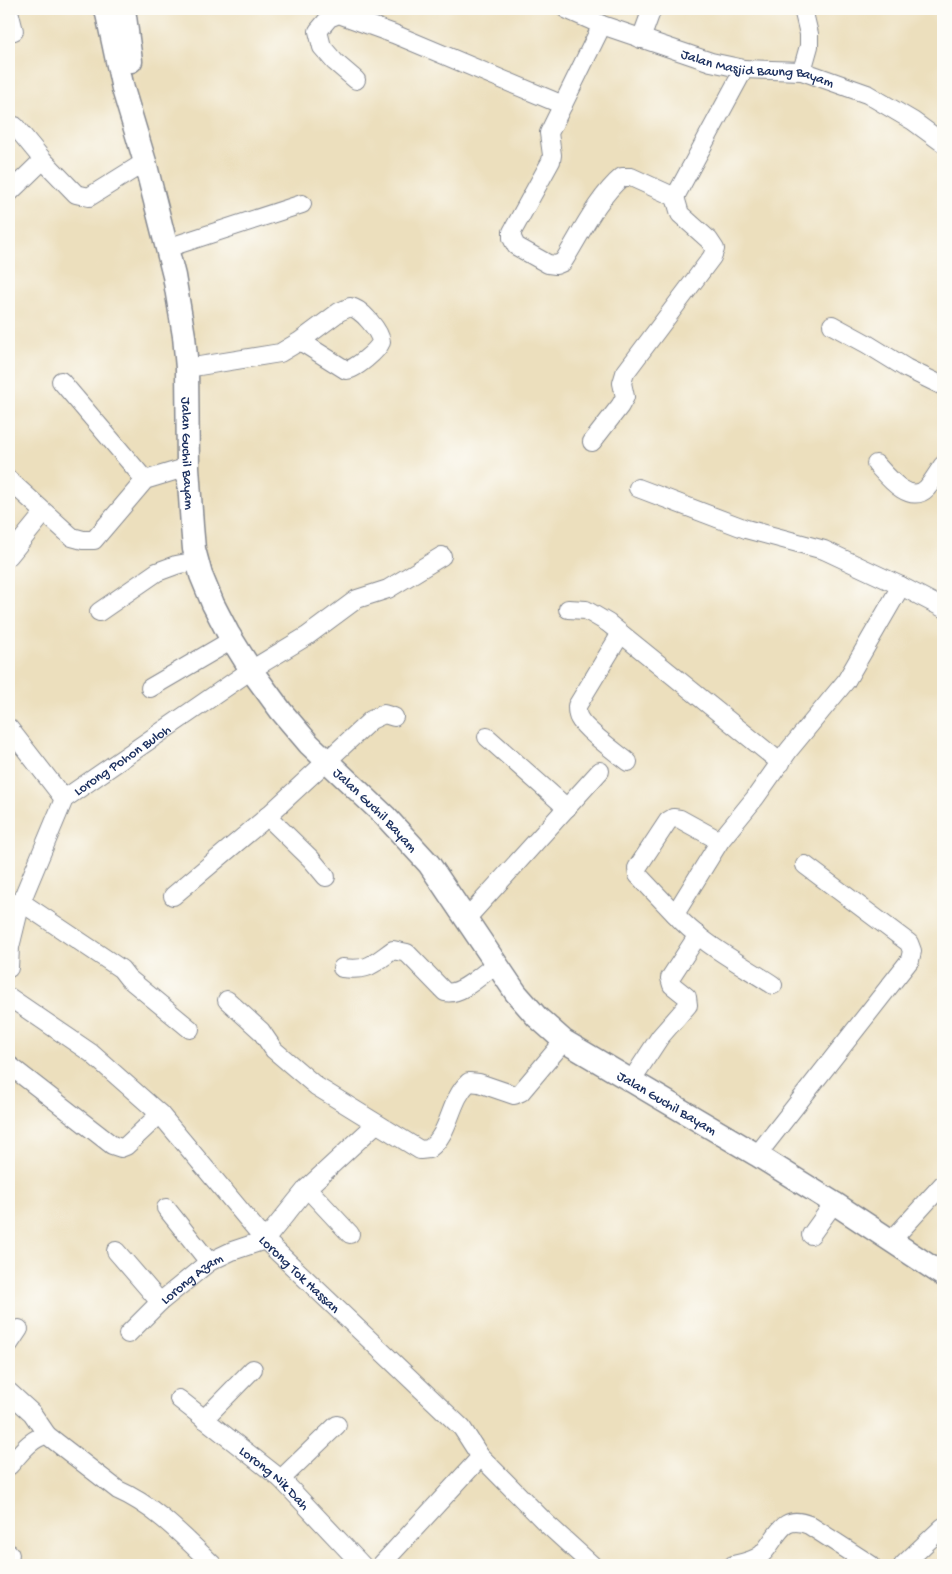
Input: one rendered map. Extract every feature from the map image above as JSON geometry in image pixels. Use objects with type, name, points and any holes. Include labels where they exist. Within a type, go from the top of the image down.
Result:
[{"type":"main road","name":"Jalan Guchil Bayam","points":[[106,9],[124,89],[174,276],[184,336],[187,368],[188,467],[192,526],[197,561],[213,604],[251,670],[281,712],[309,744],[385,816],[430,864],[516,994],[564,1040],[757,1155],[943,1275]]},
{"type":"main road","name":"Jalan Guchil Bayam","points":[[124,9],[134,86],[137,134]]},
{"type":"street","name":"Jalan Masjid Baung Bayam","points":[[566,9],[602,25],[712,62],[744,69],[802,71],[867,94],[943,143]]},
{"type":"street","points":[[641,39],[652,9]]},
{"type":"street","points":[[802,71],[809,46],[809,34],[803,9]]},
{"type":"street","points":[[9,11],[14,31]]},
{"type":"street","points":[[356,80],[322,47],[318,31],[329,18],[339,14],[394,34],[563,105]]},
{"type":"street","points":[[602,25],[549,133],[552,155],[550,161],[512,232],[512,238],[516,246],[548,264],[556,265],[563,262],[600,202],[622,177],[631,177],[675,197]]},
{"type":"street","points":[[592,442],[625,397],[622,384],[625,373],[712,257],[714,248],[709,240],[680,214],[675,197],[744,69]]},
{"type":"street","points":[[15,126],[43,160],[76,194],[89,197],[145,162]]},
{"type":"street","points":[[9,193],[43,160]]},
{"type":"street","points":[[167,248],[302,204]]},
{"type":"street","points":[[832,325],[906,368],[943,386]]},
{"type":"street","points":[[187,368],[280,353],[300,341]]},
{"type":"street","points":[[61,381],[145,480]]},
{"type":"street","points":[[876,464],[898,486],[909,493],[917,494],[926,490],[943,465]]},
{"type":"street","points":[[9,480],[72,538],[94,540],[145,480],[188,467]]},
{"type":"street","points":[[638,488],[746,528],[824,550],[902,586],[943,608]]},
{"type":"street","points":[[9,556],[44,513]]},
{"type":"street","name":"Lorong Pohon Buloh","points":[[9,968],[10,947],[21,902],[64,799],[251,670],[307,636],[357,599],[388,589],[442,556]]},
{"type":"street","points":[[99,612],[157,572],[176,565],[197,561]]},
{"type":"street","points":[[675,914],[720,841],[789,750],[846,681],[902,586]]},
{"type":"street","points":[[568,609],[586,610],[608,623],[620,635],[781,763]]},
{"type":"street","points":[[620,635],[577,706],[577,712],[579,719],[628,762]]},
{"type":"street","points":[[150,688],[232,640]]},
{"type":"street","points":[[173,896],[267,816],[371,720],[384,714],[394,717]]},
{"type":"street","points":[[9,728],[64,799]]},
{"type":"street","points":[[487,737],[566,808]]},
{"type":"street","points":[[466,919],[600,771]]},
{"type":"street","points":[[267,816],[312,859],[326,877]]},
{"type":"street","points":[[720,841],[680,819],[673,818],[668,822],[639,865],[638,875],[685,925],[772,985]]},
{"type":"street","points":[[757,1155],[910,960],[912,951],[909,943],[805,865]]},
{"type":"street","points":[[21,902],[121,969],[128,978],[190,1029]]},
{"type":"street","points":[[631,1081],[660,1037],[688,1004],[687,997],[672,985],[670,978],[698,935]]},
{"type":"street","points":[[342,968],[358,970],[368,967],[393,950],[399,950],[407,953],[445,992],[451,993],[459,991],[496,964]]},
{"type":"street","name":"Lorong Tok Hassan","points":[[9,997],[91,1053],[160,1114],[265,1240],[462,1428],[480,1456],[547,1524],[592,1565]]},
{"type":"street","points":[[227,1000],[261,1031],[274,1050],[316,1086],[420,1150],[429,1149],[441,1137],[462,1088],[468,1082],[479,1083],[514,1095],[521,1092],[564,1040]]},
{"type":"street","points":[[9,1066],[112,1145],[121,1148],[126,1146],[160,1114]]},
{"type":"street","points":[[265,1240],[308,1188],[376,1124]]},
{"type":"street","points":[[892,1241],[943,1184]]},
{"type":"street","points":[[308,1188],[350,1234]]},
{"type":"street","points":[[811,1235],[834,1203]]},
{"type":"street","points":[[166,1208],[209,1262]]},
{"type":"street","name":"Lorong Azam","points":[[128,1334],[160,1302],[209,1262],[232,1251],[265,1240]]},
{"type":"street","points":[[116,1250],[160,1302]]},
{"type":"street","points":[[9,1344],[19,1329]]},
{"type":"street","points":[[204,1419],[253,1369]]},
{"type":"street","points":[[9,1392],[32,1413],[47,1435],[118,1490],[154,1512],[213,1565]]},
{"type":"street","name":"Lorong Nik Dah","points":[[179,1399],[281,1479],[362,1565]]},
{"type":"street","points":[[281,1479],[337,1425]]},
{"type":"street","points":[[9,1466],[32,1441],[39,1436],[47,1435]]},
{"type":"street","points":[[381,1565],[474,1466],[480,1456]]},
{"type":"street","points":[[733,1565],[754,1560],[762,1554],[783,1526],[790,1522],[800,1521],[871,1565]]},
{"type":"street","points":[[905,1565],[943,1527]]}]
